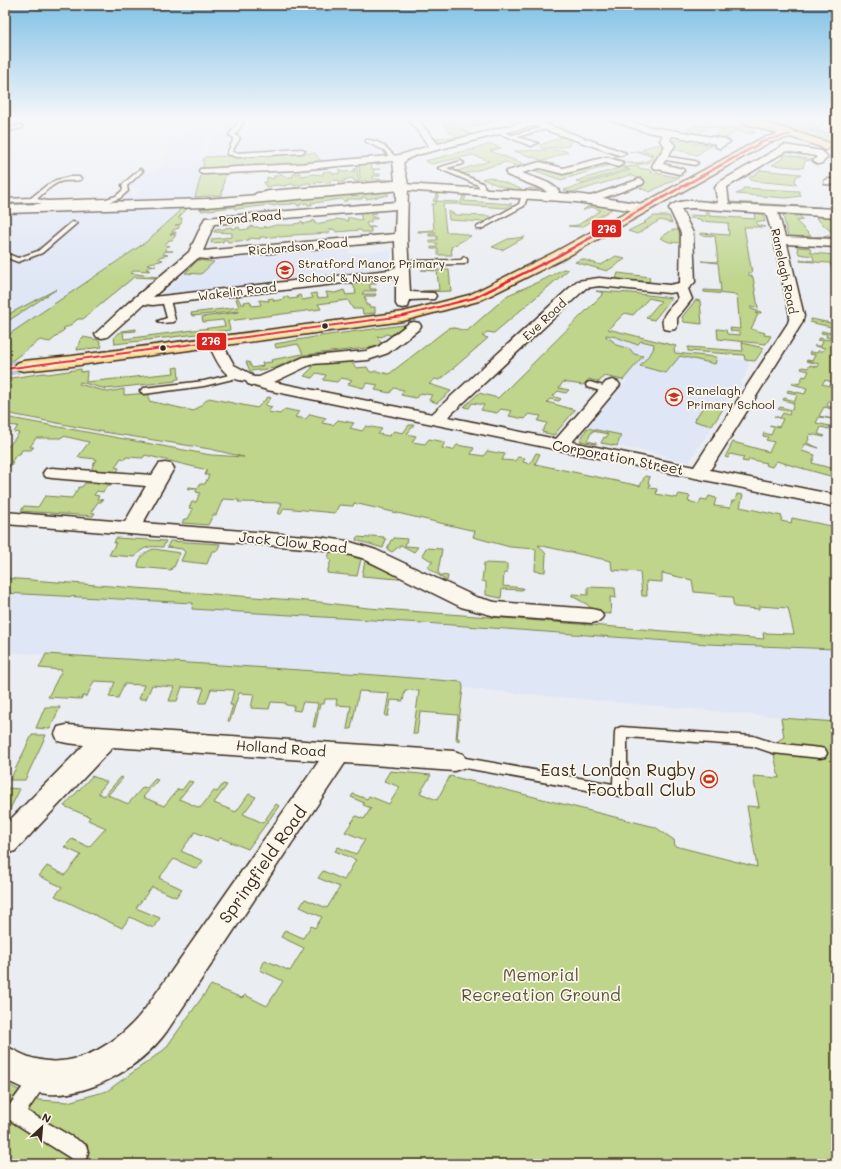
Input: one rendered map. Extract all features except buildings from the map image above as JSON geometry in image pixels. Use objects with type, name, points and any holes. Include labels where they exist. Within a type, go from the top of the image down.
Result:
[{"type":"main road","points":[[23,366],[402,316],[474,298],[558,256],[703,175]]},
{"type":"street","points":[[399,175],[402,186],[400,237],[403,300],[429,296]]},
{"type":"street","points":[[515,175],[547,187],[553,191],[552,197]]},
{"type":"street","points":[[724,207],[721,188],[722,185],[740,175]]},
{"type":"street","points":[[588,200],[640,182]]},
{"type":"street","points":[[5,209],[230,201],[402,186]]},
{"type":"street","points":[[269,194],[402,186],[588,200],[643,208]]},
{"type":"street","points":[[670,326],[670,318],[685,299],[684,293],[679,288],[685,286],[688,282],[687,233],[675,208],[677,206],[685,204],[836,213]]},
{"type":"street","name":"Pond Road","points":[[102,334],[195,254],[211,220],[402,205]]},
{"type":"street","name":"Ranelagh Road","points":[[699,473],[795,323],[797,316],[780,240],[771,209]]},
{"type":"street","name":"Richardson Road","points":[[195,254],[206,255],[400,237]]},
{"type":"street","points":[[780,240],[836,243]]},
{"type":"street","name":"Wakelin Road","points":[[142,300],[170,306],[392,274],[402,266]]},
{"type":"street","name":"Eve Road","points":[[435,420],[582,284],[599,282],[669,289],[679,288]]},
{"type":"street","points":[[214,342],[228,368],[249,379],[309,360],[368,354],[383,350],[414,326]]},
{"type":"street","name":"Corporation Street","points":[[249,379],[273,387],[836,501]]},
{"type":"street","points":[[560,445],[610,387]]},
{"type":"street","points":[[52,474],[161,474],[131,528]]},
{"type":"street","name":"Jack Clow Road","points":[[5,518],[318,543],[347,547],[369,554],[469,602],[495,609],[592,616]]},
{"type":"street","name":"Holland Road","points":[[67,734],[454,761]]},
{"type":"street","points":[[5,843],[107,737]]},
{"type":"street","name":"Springfield Road","points":[[5,1062],[19,1070],[40,1077],[62,1077],[78,1074],[104,1064],[132,1046],[156,1021],[339,752]]},
{"type":"lane","points":[[5,201],[33,200],[47,203],[111,200],[126,190],[124,186],[136,175]]},
{"type":"lane","points":[[456,175],[482,186],[478,192]]},
{"type":"lane","points":[[33,200],[48,185],[54,182],[66,179],[79,179]]},
{"type":"lane","points":[[257,195],[269,194]]},
{"type":"lane","points":[[479,228],[522,205],[525,195]]},
{"type":"lane","points":[[5,255],[18,260],[40,252],[74,223]]},
{"type":"lane","points":[[402,266],[424,262],[456,263],[464,262],[464,259]]},
{"type":"lane","points":[[162,321],[174,319],[170,306]]},
{"type":"lane","points":[[144,390],[249,379]]},
{"type":"lane","points":[[590,386],[610,387]]},
{"type":"lane","points":[[454,761],[620,791],[621,732],[753,741],[773,748],[820,753]]},
{"type":"lane","points":[[40,1077],[14,1113],[79,1152]]},
{"type":"shaded area","points":[[138,175],[202,175],[194,201],[40,340],[5,364],[5,213],[123,203],[123,199],[128,194],[135,195],[142,188],[132,188],[129,186]]},
{"type":"shaded area","name":"Stratford Manor Primary School & Nursery","points":[[346,246],[350,254],[390,250],[390,269],[160,296],[200,259]]},
{"type":"shaded area","name":"Ranelagh Primary School","points":[[608,329],[630,335],[627,338],[654,344],[675,353],[750,360],[744,373],[746,374],[740,383],[742,384],[732,399],[730,399],[689,462],[667,458],[666,455],[617,446],[621,435],[587,428],[627,381],[604,376],[599,382],[589,379],[583,385],[549,377],[584,342]]},
{"type":"shaded area","points":[[5,578],[319,602],[367,620],[708,644],[836,649],[836,722],[463,688],[462,682],[363,674],[5,652]]},
{"type":"green space","points":[[202,175],[225,175],[222,195],[195,197]]},
{"type":"green space","points":[[278,175],[283,175],[285,177],[293,177],[293,175],[301,175],[301,176],[310,175],[358,175],[358,179],[360,179],[360,175],[380,175],[380,176],[373,176],[373,179],[392,180],[367,183],[366,180],[361,181],[362,184],[359,184],[358,181],[354,181],[352,178],[344,180],[345,182],[340,182],[338,180],[330,181],[330,183],[315,182],[316,184],[308,183],[294,186],[293,184],[285,185],[286,186],[277,185],[266,187],[264,182],[267,182],[267,177],[274,179],[274,176],[278,176]]},
{"type":"green space","points":[[546,175],[579,175],[561,180]]},
{"type":"green space","points":[[597,175],[610,175],[582,183],[576,181]]},
{"type":"green space","points":[[615,175],[663,175],[676,177],[679,175],[683,175],[650,192],[640,188],[644,180],[630,175],[578,191],[570,192],[564,190]]},
{"type":"green space","points":[[755,175],[800,175],[796,177],[795,182],[797,185],[753,181],[749,178]]},
{"type":"green space","points":[[489,177],[524,190],[531,188],[542,189],[534,191],[519,191],[482,179]]},
{"type":"green space","points":[[743,188],[799,191],[801,196],[786,198],[736,194],[743,191]]},
{"type":"green space","points":[[384,191],[389,195],[366,199],[365,197],[362,197],[362,199],[347,199],[347,201],[343,201],[342,199],[311,203],[312,205],[308,205],[307,203],[300,204],[300,206],[291,203],[292,204],[275,206],[271,205],[235,209],[234,207],[201,211],[201,208],[206,207],[189,207],[178,218],[182,218],[181,224],[175,225],[179,225],[179,228],[173,230],[172,232],[176,233],[170,234],[176,235],[165,245],[170,246],[167,246],[166,251],[163,254],[168,255],[159,257],[159,259],[163,260],[147,264],[156,266],[150,266],[146,269],[150,270],[149,271],[135,270],[130,273],[157,277],[134,277],[83,319],[78,319],[68,327],[65,327],[63,329],[65,329],[50,342],[40,340],[10,362],[5,360],[5,337],[146,242],[177,214],[182,206]]},
{"type":"green space","points":[[437,194],[439,194],[436,201],[459,202],[458,204],[443,204],[446,232],[456,232],[471,236],[451,247],[452,255],[438,255],[438,249],[431,249],[431,247],[437,247],[437,243],[430,243],[430,240],[437,240],[437,236],[429,236],[429,234],[436,234],[436,232],[418,232],[434,230],[432,204],[437,202],[433,201]]},
{"type":"green space","points":[[463,196],[466,196],[464,201],[512,204],[507,208],[460,205]]},
{"type":"green space","points":[[730,202],[821,207],[736,204]]},
{"type":"green space","points":[[590,205],[612,209],[582,227],[568,226],[578,225],[601,210],[591,207],[582,211]]},
{"type":"green space","points":[[448,211],[456,215],[489,216],[493,218],[485,222],[449,220]]},
{"type":"green space","points":[[706,212],[709,212],[709,216],[755,219],[754,212],[763,213],[765,222],[757,221],[757,225],[766,227],[744,227],[752,273],[749,273],[749,276],[753,277],[758,308],[751,306],[751,309],[761,312],[755,313],[758,314],[751,329],[765,333],[764,335],[771,336],[766,344],[718,339],[717,329],[726,330],[727,334],[740,335],[740,332],[731,331],[730,328],[740,329],[737,295],[704,292],[704,290],[721,291],[718,263],[701,261],[718,262],[715,236],[700,235],[700,233],[729,235],[728,223],[701,221],[700,219],[690,218],[690,215],[706,216]]},
{"type":"green space","points":[[377,213],[371,214],[372,217],[377,217],[377,219],[371,219],[371,222],[366,223],[368,227],[376,227],[369,228],[371,229],[371,232],[362,232],[361,230],[336,232],[334,229],[328,230],[330,233],[266,238],[260,237],[260,239],[249,238],[249,240],[228,242],[227,240],[223,240],[223,242],[211,243],[212,239],[232,237],[232,233],[214,232],[215,230],[225,228],[231,227],[232,229],[239,227],[240,230],[248,229],[252,226],[264,228],[265,226],[265,228],[276,225],[294,225],[302,221],[303,224],[314,220],[315,224],[336,219],[348,221],[347,218],[362,220],[360,214]]},
{"type":"green space","points":[[783,215],[799,215],[803,220],[796,221],[812,237],[829,236],[832,239],[788,237]]},
{"type":"green space","points":[[654,216],[669,216],[672,223],[660,220],[637,234],[628,231],[646,223],[644,222]]},
{"type":"green space","points":[[817,216],[836,217],[836,236],[816,218]]},
{"type":"green space","points":[[672,230],[679,230],[680,243],[669,242],[660,238]]},
{"type":"green space","points":[[525,237],[502,250],[492,247],[508,239]]},
{"type":"green space","points":[[797,247],[810,248],[811,253],[836,255],[836,277],[834,277],[830,263],[800,261],[814,261],[813,256],[799,254]]},
{"type":"green space","points":[[616,256],[625,259],[607,271],[575,262],[581,259],[601,265]]},
{"type":"green space","points":[[198,260],[214,262],[201,274],[185,273]]},
{"type":"green space","points":[[563,269],[568,270],[494,333],[487,332],[482,336],[488,338],[440,380],[435,379],[429,384],[451,391],[437,403],[429,400],[432,395],[420,393],[416,398],[401,395],[404,390],[394,388],[390,393],[375,390],[378,385],[367,383],[363,388],[348,384],[352,380],[341,378],[337,382],[323,380],[326,375],[316,373],[312,378],[304,376],[313,367],[304,365],[307,363],[350,360],[356,368],[367,367],[370,372],[376,371],[389,374],[450,327],[467,331],[508,295],[545,279]]},
{"type":"green space","points":[[421,270],[449,270],[451,291],[422,292],[439,290],[437,271]]},
{"type":"green space","points":[[618,273],[650,277],[649,282],[616,279]]},
{"type":"green space","points":[[376,280],[376,284],[370,284],[370,289],[376,289],[376,291],[364,291],[362,294],[376,294],[375,296],[365,296],[364,298],[366,298],[366,305],[369,305],[369,307],[375,307],[375,313],[363,314],[362,309],[353,309],[348,300],[318,304],[321,309],[228,321],[230,330],[115,344],[114,337],[122,331],[136,329],[136,331],[123,332],[124,339],[225,326],[223,320],[203,322],[202,317],[239,311],[192,316],[191,313],[239,307],[236,299],[238,298],[241,304],[245,304],[244,302],[250,301],[252,306],[261,305],[259,300],[269,301],[268,299],[273,298],[274,301],[284,299],[283,297],[288,297],[289,299],[298,298],[297,296],[300,295],[302,300],[313,298],[311,294],[316,293],[318,298],[328,297],[326,292],[335,293],[344,290],[346,295],[356,294],[352,283]]},
{"type":"green space","points":[[57,289],[5,323],[5,316]]},
{"type":"green space","points":[[596,291],[631,293],[672,298],[654,320],[646,318],[661,301],[649,298],[633,315],[625,313],[608,329],[676,346],[674,349],[675,353],[717,357],[715,364],[680,356],[666,373],[640,366],[653,350],[654,344],[641,341],[638,344],[635,344],[606,335],[606,337],[613,341],[616,345],[630,349],[634,354],[643,356],[623,380],[604,376],[599,382],[589,379],[583,385],[563,382],[559,388],[569,390],[566,393],[558,391],[553,396],[561,399],[559,401],[550,399],[547,402],[575,410],[554,435],[542,432],[547,423],[538,421],[541,416],[528,414],[525,419],[509,416],[512,411],[501,409],[497,413],[481,410],[484,405],[472,403],[469,408],[464,407],[479,393],[498,398],[604,293]]},
{"type":"green space","points":[[696,300],[700,301],[702,324],[684,322],[682,317]]},
{"type":"green space","points":[[836,316],[836,383],[825,380],[822,384],[830,386],[832,383],[836,384],[834,391],[836,393],[833,392],[831,397],[836,399],[836,402],[829,400],[827,406],[836,410],[824,407],[819,416],[833,419],[819,417],[816,423],[830,426],[829,429],[821,427],[818,434],[825,436],[824,437],[810,434],[808,438],[807,443],[819,448],[805,444],[802,451],[815,455],[812,463],[834,469],[830,476],[776,461],[772,467],[765,465],[766,463],[749,459],[748,462],[742,461],[744,457],[730,454],[728,458],[725,457],[733,442],[769,452],[774,442],[766,440],[768,437],[763,436],[764,433],[771,435],[774,428],[769,426],[770,425],[779,427],[783,419],[780,418],[783,413],[789,415],[790,412],[778,409],[780,407],[792,410],[794,403],[783,400],[784,398],[795,401],[797,394],[787,392],[788,390],[805,394],[807,388],[792,384],[793,382],[799,384],[803,376],[806,377],[809,371],[801,369],[802,367],[808,368],[810,365],[818,367],[819,364],[806,361],[812,361],[815,355],[809,354],[810,352],[817,353],[818,351],[823,351],[825,348],[814,346],[821,346],[823,341],[817,340],[819,338],[829,340],[830,338],[826,337],[827,334],[821,333],[822,331],[830,333],[831,327],[810,322],[811,319],[831,323]]},
{"type":"green space","points":[[411,324],[394,336],[386,334],[382,337],[377,336],[383,346],[305,355],[275,368],[250,371],[246,362],[249,362],[252,368],[263,366],[262,363],[272,362],[271,360],[303,354],[298,344],[276,348],[275,344],[320,336]]},
{"type":"green space","points":[[83,337],[99,340],[102,347],[77,350],[80,340]]},
{"type":"green space","points":[[742,343],[764,348],[755,361],[745,360],[744,355],[688,351],[688,347],[743,351]]},
{"type":"green space","points":[[178,367],[179,379],[176,379],[175,381],[106,389],[80,382],[79,384],[108,392],[124,389],[124,395],[149,393],[149,401],[194,411],[209,398],[257,408],[268,397],[271,398],[265,405],[272,407],[268,412],[280,414],[285,409],[299,412],[295,417],[306,419],[310,414],[326,418],[322,423],[333,425],[338,420],[354,423],[350,428],[362,431],[366,426],[382,429],[378,434],[389,436],[394,431],[403,433],[409,425],[414,425],[407,434],[416,436],[412,442],[425,444],[429,439],[445,442],[442,448],[453,450],[457,445],[474,448],[471,454],[484,456],[487,451],[505,454],[502,460],[515,461],[518,457],[525,458],[523,462],[530,464],[536,453],[540,454],[535,464],[640,486],[645,476],[650,477],[648,483],[650,484],[649,488],[657,489],[656,494],[677,498],[679,494],[690,496],[688,501],[699,504],[701,499],[707,500],[709,496],[716,498],[714,506],[730,508],[732,501],[735,501],[737,494],[743,495],[740,507],[782,516],[781,521],[791,523],[792,518],[836,527],[836,649],[708,644],[438,624],[192,609],[193,603],[5,593],[5,578],[319,602],[368,608],[764,639],[763,633],[794,634],[788,608],[759,606],[759,609],[734,607],[732,597],[694,592],[692,580],[662,573],[662,582],[646,581],[647,596],[642,596],[640,572],[612,570],[611,561],[538,545],[546,554],[545,572],[535,571],[536,549],[510,547],[473,537],[475,531],[354,503],[353,506],[339,505],[335,513],[284,508],[281,514],[278,514],[282,503],[238,502],[239,500],[223,499],[216,515],[213,515],[208,525],[182,523],[184,519],[188,519],[193,509],[189,508],[192,502],[196,502],[200,493],[196,492],[197,489],[188,489],[189,487],[198,488],[200,484],[205,484],[209,475],[205,475],[207,470],[145,455],[143,458],[121,458],[115,467],[119,468],[117,472],[91,470],[96,459],[78,457],[89,442],[63,436],[61,438],[36,438],[30,447],[34,447],[31,450],[22,450],[20,454],[17,454],[11,462],[13,462],[10,466],[7,466],[5,469],[5,446],[9,446],[19,433],[14,432],[18,426],[5,425],[5,417],[211,455],[244,457],[210,449],[104,432],[5,413],[5,379],[81,369],[81,372],[87,371],[86,382],[174,373],[173,368]]},
{"type":"green space","points":[[705,404],[723,409],[712,426],[694,421]]},
{"type":"green space","points":[[587,428],[621,435],[617,446],[601,443],[604,437],[606,438],[608,434],[592,431],[587,441],[596,444],[580,441]]},
{"type":"green space","points":[[85,483],[112,484],[111,486],[107,486],[103,492],[97,491],[94,495],[99,496],[97,499],[103,500],[98,502],[91,512],[95,513],[93,516],[21,511],[24,506],[38,507],[45,496],[72,498],[79,487],[82,487]]},
{"type":"green space","points":[[371,536],[384,537],[384,539],[386,539],[383,548],[356,540],[357,537],[370,538]]},
{"type":"green space","points":[[116,538],[166,541],[163,547],[144,549],[135,557],[109,555],[116,543],[114,543]]},
{"type":"green space","points":[[394,538],[407,539],[405,546],[418,547],[414,552],[401,545],[392,552],[387,549],[391,540]]},
{"type":"green space","points":[[170,541],[220,544],[217,551],[212,551],[207,564],[181,561],[185,552],[182,549],[167,547]]},
{"type":"green space","points":[[426,548],[442,549],[438,572],[440,575],[448,576],[447,581],[427,567],[433,562],[422,555]]},
{"type":"green space","points":[[154,549],[180,553],[174,567],[172,567],[171,570],[138,567],[139,561],[143,556]]},
{"type":"green space","points":[[330,551],[361,559],[357,576],[327,573],[331,560],[328,559]]},
{"type":"green space","points":[[365,561],[399,577],[398,579],[362,576]]},
{"type":"green space","points":[[484,563],[507,564],[507,573],[504,573],[503,586],[523,588],[522,590],[502,589],[501,598],[486,595],[486,582],[482,581]]},
{"type":"green space","points":[[588,587],[615,588],[616,598],[610,597],[611,614],[595,613],[588,605],[572,596],[572,594],[588,595]]},
{"type":"green space","points":[[46,654],[363,674],[462,682],[463,688],[457,738],[459,738],[459,741],[456,740],[458,715],[420,712],[417,734],[413,734],[419,691],[405,690],[403,701],[391,700],[388,716],[385,716],[389,693],[359,691],[351,729],[347,729],[351,706],[336,705],[337,699],[325,699],[324,704],[320,704],[315,727],[313,727],[318,703],[303,702],[300,711],[293,710],[294,706],[286,705],[286,703],[271,702],[269,709],[251,708],[254,694],[239,693],[230,721],[228,721],[233,705],[230,705],[234,690],[211,689],[206,703],[199,703],[204,688],[182,687],[177,701],[169,701],[174,687],[152,685],[146,699],[139,699],[144,685],[124,684],[118,698],[109,697],[115,682],[94,681],[87,696],[83,696],[81,699],[48,697],[62,670],[39,668]]},
{"type":"green space","points":[[45,707],[60,707],[50,729],[36,728]]},
{"type":"green space","name":"Memorial Recreation Ground","points":[[781,718],[836,722],[836,1164],[5,1164],[5,1083],[38,1100],[68,1102],[107,1091],[165,1049],[211,985],[242,998],[245,995],[267,1006],[283,981],[260,970],[265,960],[290,971],[304,948],[281,937],[285,930],[303,938],[311,926],[315,928],[322,917],[300,907],[305,899],[327,908],[340,887],[318,878],[323,871],[344,880],[356,860],[335,851],[338,847],[356,854],[365,840],[345,832],[356,816],[364,819],[371,808],[363,805],[364,803],[351,797],[353,794],[367,799],[369,796],[389,804],[400,787],[384,781],[390,771],[431,775],[420,793],[437,800],[450,776],[655,827],[674,840],[675,846],[757,867],[747,806],[759,807],[753,776],[779,778],[772,745],[784,737]]},
{"type":"green space","points":[[32,735],[46,735],[25,780],[10,780]]},
{"type":"green space","points":[[92,776],[107,782],[98,793],[104,796],[121,777],[123,778],[108,795],[128,804],[143,787],[147,788],[155,779],[158,780],[143,797],[164,806],[178,789],[182,790],[189,781],[193,782],[179,799],[200,808],[214,791],[217,792],[223,784],[227,785],[214,803],[236,812],[249,794],[256,797],[243,814],[263,823],[276,804],[279,806],[248,849],[220,838],[218,841],[195,832],[181,851],[203,861],[197,869],[174,859],[159,878],[182,889],[176,897],[152,887],[136,908],[160,918],[153,928],[130,917],[122,928],[55,896],[62,887],[39,876],[47,866],[65,875],[81,855],[64,847],[72,839],[89,847],[106,828],[88,820],[90,817],[64,806]]},
{"type":"green space","points":[[6,788],[20,789],[8,813],[5,812]]},
{"type":"tunnel","points":[[5,369],[23,366]]},
{"type":"transit line","name":"276","points":[[5,369],[403,316],[474,298],[558,256],[704,175]]},
{"type":"place","name":"Stratford Manor Primary School & Nursery","points":[[285,270]]},
{"type":"place","name":"Ranelagh Primary School","points":[[674,397]]},
{"type":"place","name":"East London Rugby Football Club","points":[[709,779]]}]
